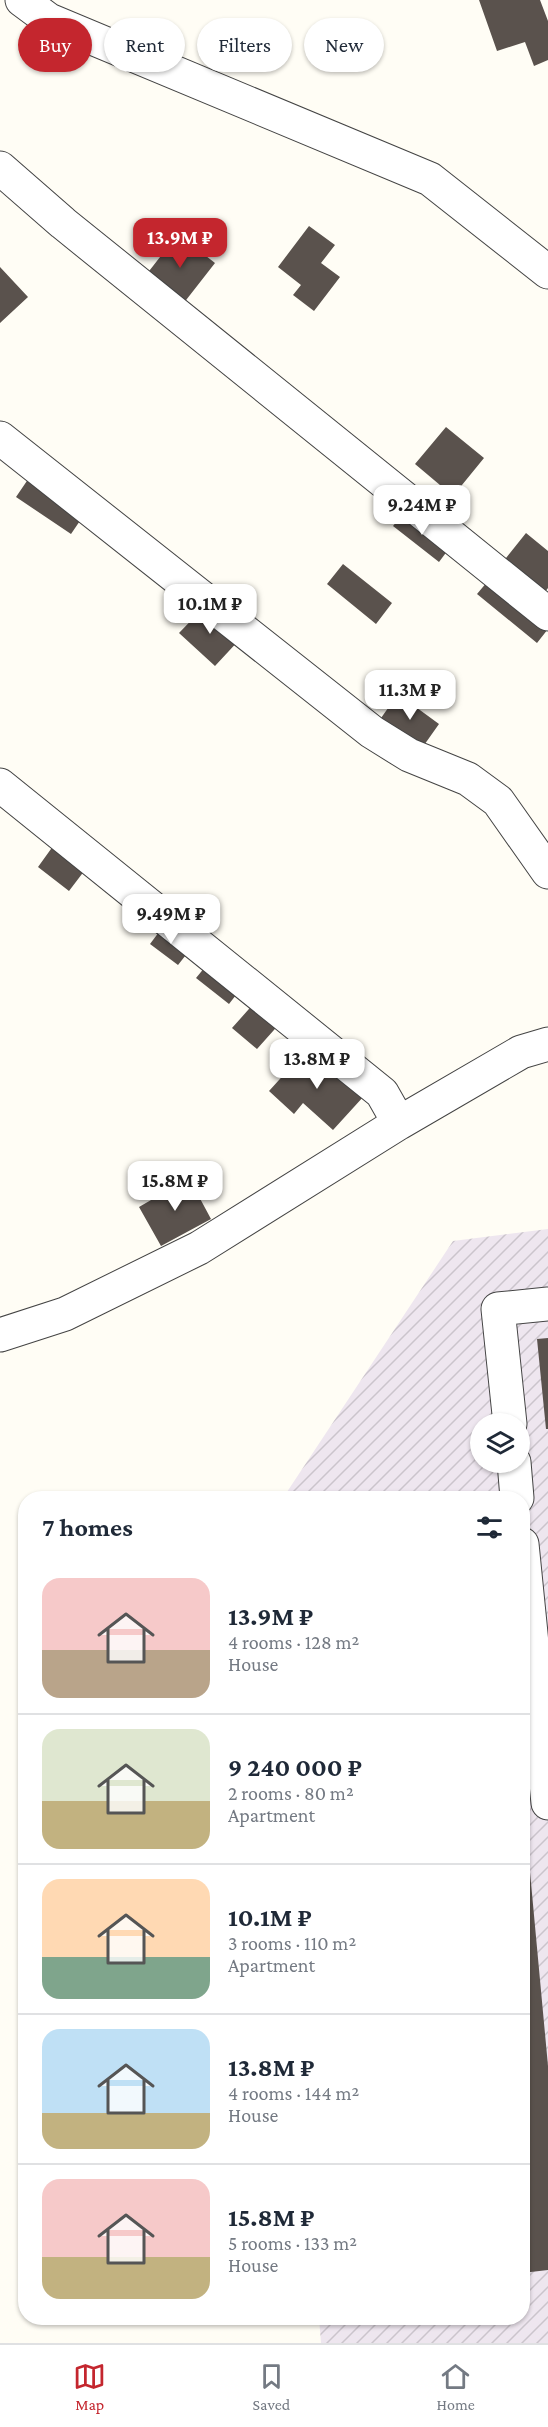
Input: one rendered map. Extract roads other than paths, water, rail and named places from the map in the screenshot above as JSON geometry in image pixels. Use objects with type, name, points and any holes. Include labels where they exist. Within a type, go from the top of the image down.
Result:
[{"type":"street","points":[[22,0],[49,20],[430,179],[548,272]]},
{"type":"street","points":[[0,168],[63,223],[548,614]]},
{"type":"street","points":[[0,438],[372,732],[409,755],[468,779],[498,801],[548,872]]},
{"type":"street","points":[[0,785],[382,1094],[399,1124]]},
{"type":"street","points":[[0,1335],[65,1314],[199,1248],[399,1124],[521,1052],[548,1044]]},
{"type":"street","points":[[509,1413],[498,1309],[548,1304]]},
{"type":"street","points":[[515,1473],[517,1491]]},
{"type":"street","points":[[530,1624],[548,1803]]}]
